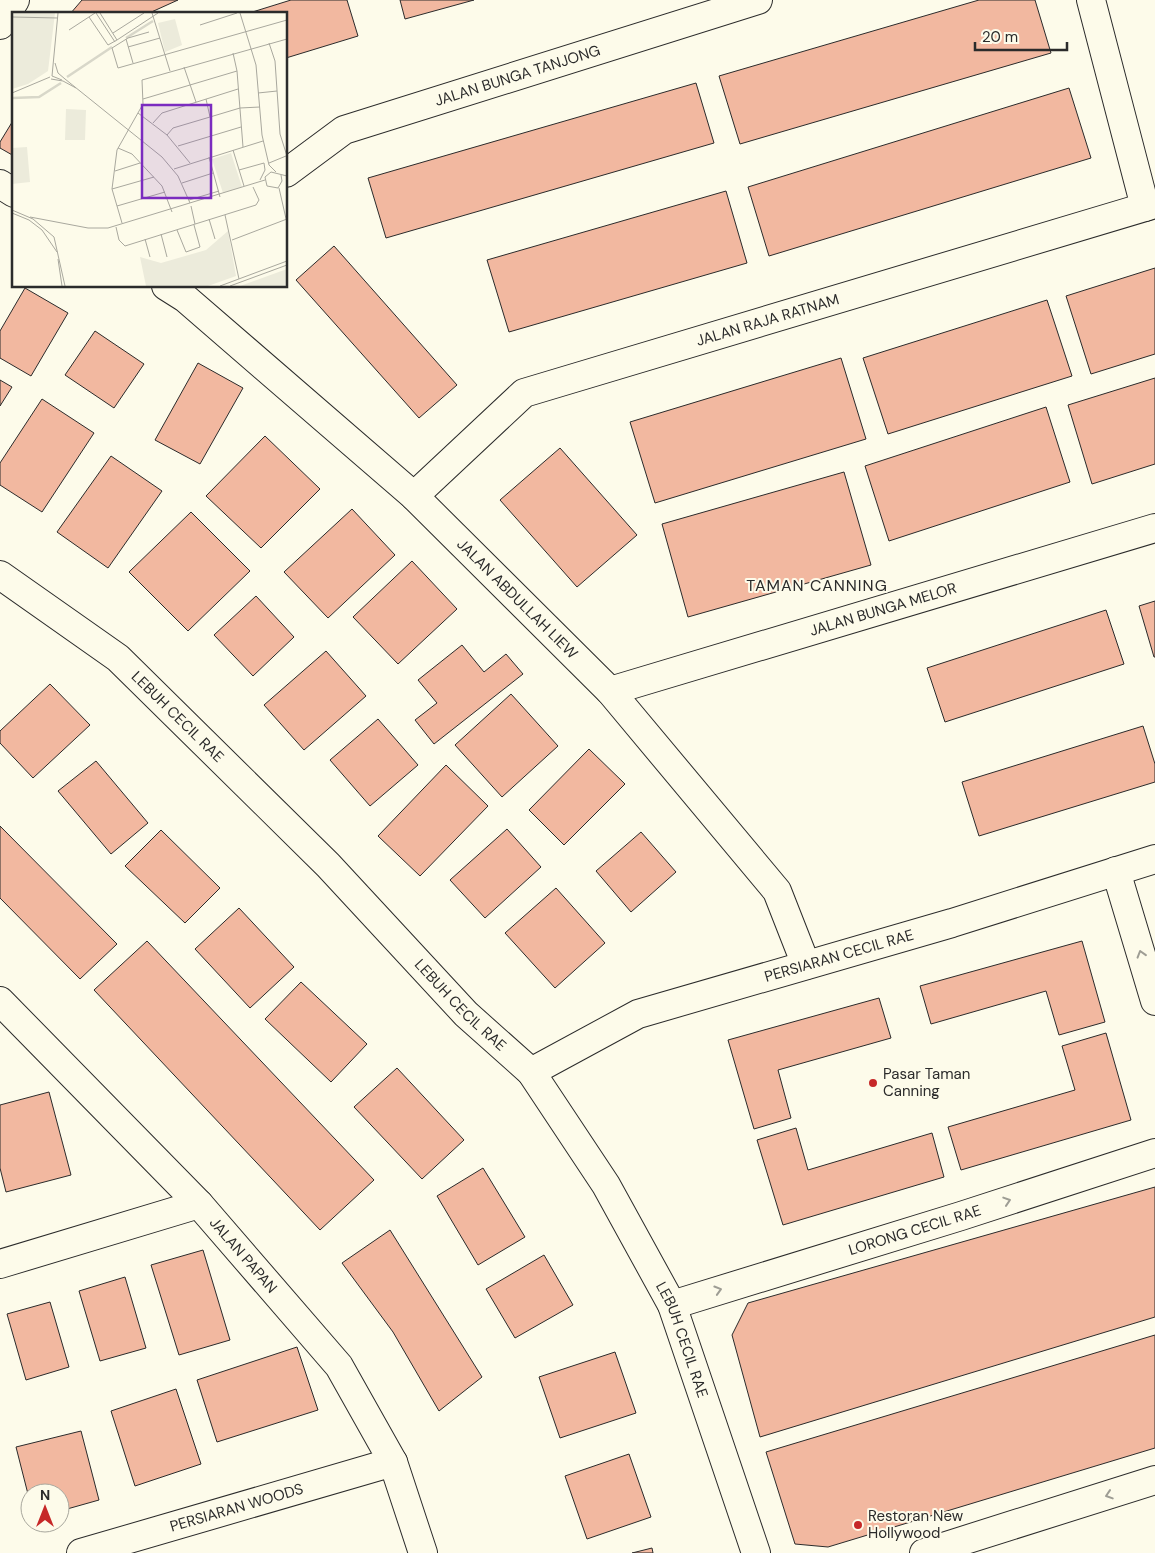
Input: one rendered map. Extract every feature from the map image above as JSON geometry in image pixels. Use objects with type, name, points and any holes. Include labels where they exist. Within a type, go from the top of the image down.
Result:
[{"type":"street","points":[[0,25],[15,0]]},
{"type":"street","name":"JALAN BUNGA TANJONG","points":[[288,172],[344,130],[758,0]]},
{"type":"street","points":[[1091,0],[1150,205]]},
{"type":"street","points":[[0,184],[12,191]]},
{"type":"street","name":"JALAN RAJA RATNAM","points":[[414,496],[524,393],[1150,205]]},
{"type":"street","name":"JALAN ABDULLAH LIEW","points":[[182,290],[414,496],[610,691],[777,891],[806,966]]},
{"type":"street","name":"JALAN BUNGA MELOR","points":[[610,691],[1155,528]]},
{"type":"street","name":"LEBUH CECIL RAE","points":[[0,575],[118,658],[328,865],[466,1014],[531,1072],[606,1184],[672,1305],[756,1553]]},
{"type":"street","name":"PERSIARAN CECIL RAE","points":[[531,1072],[638,1014],[952,923],[1155,859]]},
{"type":"street","points":[[1116,871],[1155,1001]]},
{"type":"street","name":"JALAN PAPAN","points":[[0,1001],[199,1204],[339,1366],[393,1462],[423,1553]]},
{"type":"street","name":"LORONG CECIL RAE","points":[[672,1305],[961,1216],[1155,1153]]},
{"type":"street","points":[[0,1264],[199,1204]]},
{"type":"street","name":"PERSIARAN WOODS","points":[[81,1553],[393,1462]]},
{"type":"street","points":[[924,1553],[1155,1480]]},
{"type":"building","points":[[82,0],[178,0],[151,12],[72,12]]},
{"type":"building","points":[[291,0],[347,0],[358,36],[288,57],[288,12],[252,12]]},
{"type":"building","points":[[400,0],[474,0],[405,19]]},
{"type":"building","points":[[979,0],[1035,0],[1051,53],[740,144],[719,76]]},
{"type":"building","points":[[696,83],[714,143],[386,238],[368,178]]},
{"type":"building","points":[[1069,88],[1091,158],[769,256],[748,187]]},
{"type":"building","points":[[12,122],[12,155],[0,148],[0,142]]},
{"type":"building","points":[[726,191],[747,263],[509,332],[487,260]]},
{"type":"building","points":[[334,246],[457,385],[419,418],[296,280]]},
{"type":"building","points":[[1155,268],[1155,354],[1091,374],[1066,296]]},
{"type":"building","points":[[25,288],[68,313],[31,376],[0,358],[0,331]]},
{"type":"building","points":[[1047,300],[1072,376],[888,434],[863,358]]},
{"type":"building","points":[[95,331],[144,364],[114,408],[65,375]]},
{"type":"building","points":[[841,358],[866,439],[655,503],[630,422]]},
{"type":"building","points":[[198,363],[243,388],[200,464],[155,440]]},
{"type":"building","points":[[1155,378],[1155,464],[1092,484],[1068,405]]},
{"type":"building","points":[[0,380],[12,387],[0,406]]},
{"type":"building","points":[[42,399],[94,433],[42,512],[0,485],[0,463]]},
{"type":"building","points":[[1046,407],[1070,482],[889,541],[865,466]]},
{"type":"building","points":[[265,436],[320,489],[261,548],[206,496]]},
{"type":"building","points":[[560,448],[637,535],[577,587],[500,500]]},
{"type":"building","points":[[111,456],[162,491],[108,568],[57,532]]},
{"type":"building","points":[[844,472],[871,565],[688,617],[662,524]]},
{"type":"building","points":[[352,509],[395,555],[328,618],[284,572]]},
{"type":"building","points":[[191,512],[250,571],[188,631],[129,572]]},
{"type":"building","points":[[412,561],[457,609],[398,664],[353,617]]},
{"type":"building","points":[[256,596],[294,637],[253,676],[214,635]]},
{"type":"building","points":[[1155,601],[1155,657],[1154,657],[1139,606]]},
{"type":"building","points":[[1106,610],[1124,664],[945,722],[927,668]]},
{"type":"building","points":[[462,645],[484,672],[506,654],[523,674],[434,744],[415,720],[437,703],[418,680]]},
{"type":"building","points":[[326,651],[366,696],[304,750],[264,705]]},
{"type":"building","points":[[50,684],[90,725],[33,778],[0,743],[0,731]]},
{"type":"building","points":[[511,694],[558,746],[502,797],[455,745]]},
{"type":"building","points":[[378,719],[418,765],[370,806],[330,760]]},
{"type":"building","points":[[1143,726],[1155,764],[1155,782],[979,836],[962,782]]},
{"type":"building","points":[[589,749],[625,784],[564,845],[529,810]]},
{"type":"building","points":[[96,761],[148,823],[111,854],[58,791]]},
{"type":"building","points":[[446,765],[488,806],[420,876],[378,836]]},
{"type":"building","points":[[0,826],[117,944],[80,979],[0,898]]},
{"type":"building","points":[[507,829],[541,867],[485,918],[450,880]]},
{"type":"building","points":[[161,830],[220,888],[185,923],[125,866]]},
{"type":"building","points":[[641,832],[676,872],[631,912],[596,871]]},
{"type":"building","points":[[556,888],[605,943],[555,988],[505,933]]},
{"type":"building","points":[[239,908],[294,967],[250,1008],[195,949]]},
{"type":"building","points":[[147,941],[374,1180],[320,1230],[94,990]]},
{"type":"building","points":[[1082,941],[1105,1022],[1059,1035],[1046,991],[931,1024],[920,986]]},
{"type":"building","points":[[301,982],[367,1044],[331,1082],[265,1019]]},
{"type":"building","points":[[879,998],[891,1038],[778,1070],[791,1118],[754,1129],[728,1040]]},
{"type":"building","points":[[1106,1033],[1131,1120],[961,1170],[948,1127],[1075,1090],[1062,1046]]},
{"type":"building","points":[[397,1068],[464,1140],[422,1179],[354,1107]]},
{"type":"building","points":[[49,1092],[71,1175],[6,1192],[0,1168],[0,1105]]},
{"type":"building","points":[[796,1128],[808,1170],[932,1133],[944,1177],[783,1225],[757,1140]]},
{"type":"building","points":[[483,1168],[525,1237],[478,1265],[437,1196]]},
{"type":"building","points":[[1155,1187],[1155,1317],[760,1437],[732,1335],[748,1303]]},
{"type":"building","points":[[390,1230],[482,1377],[439,1411],[393,1332],[342,1263]]},
{"type":"building","points":[[203,1250],[230,1340],[179,1355],[151,1265]]},
{"type":"building","points":[[544,1255],[573,1305],[515,1338],[486,1289]]},
{"type":"building","points":[[125,1277],[146,1348],[100,1361],[79,1291]]},
{"type":"building","points":[[50,1302],[69,1367],[26,1380],[7,1314]]},
{"type":"building","points":[[1155,1335],[1155,1448],[828,1547],[795,1544],[766,1452]]},
{"type":"building","points":[[297,1347],[318,1410],[217,1442],[197,1380]]},
{"type":"building","points":[[615,1352],[636,1413],[560,1438],[539,1377]]},
{"type":"building","points":[[176,1389],[201,1464],[135,1486],[111,1411]]},
{"type":"building","points":[[81,1431],[99,1500],[70,1508],[70,1483],[25,1483],[16,1447]]},
{"type":"building","points":[[629,1454],[651,1517],[587,1539],[565,1476]]},
{"type":"building","points":[[652,1548],[653,1553],[632,1553]]},
{"type":"place","name":"Pasar Taman Canning","points":[[873,1083]]},
{"type":"place","name":"Restoran New Hollywood","points":[[858,1525]]},
{"type":"district","name":"TAMAN CANNING","points":[[817,585]]}]
